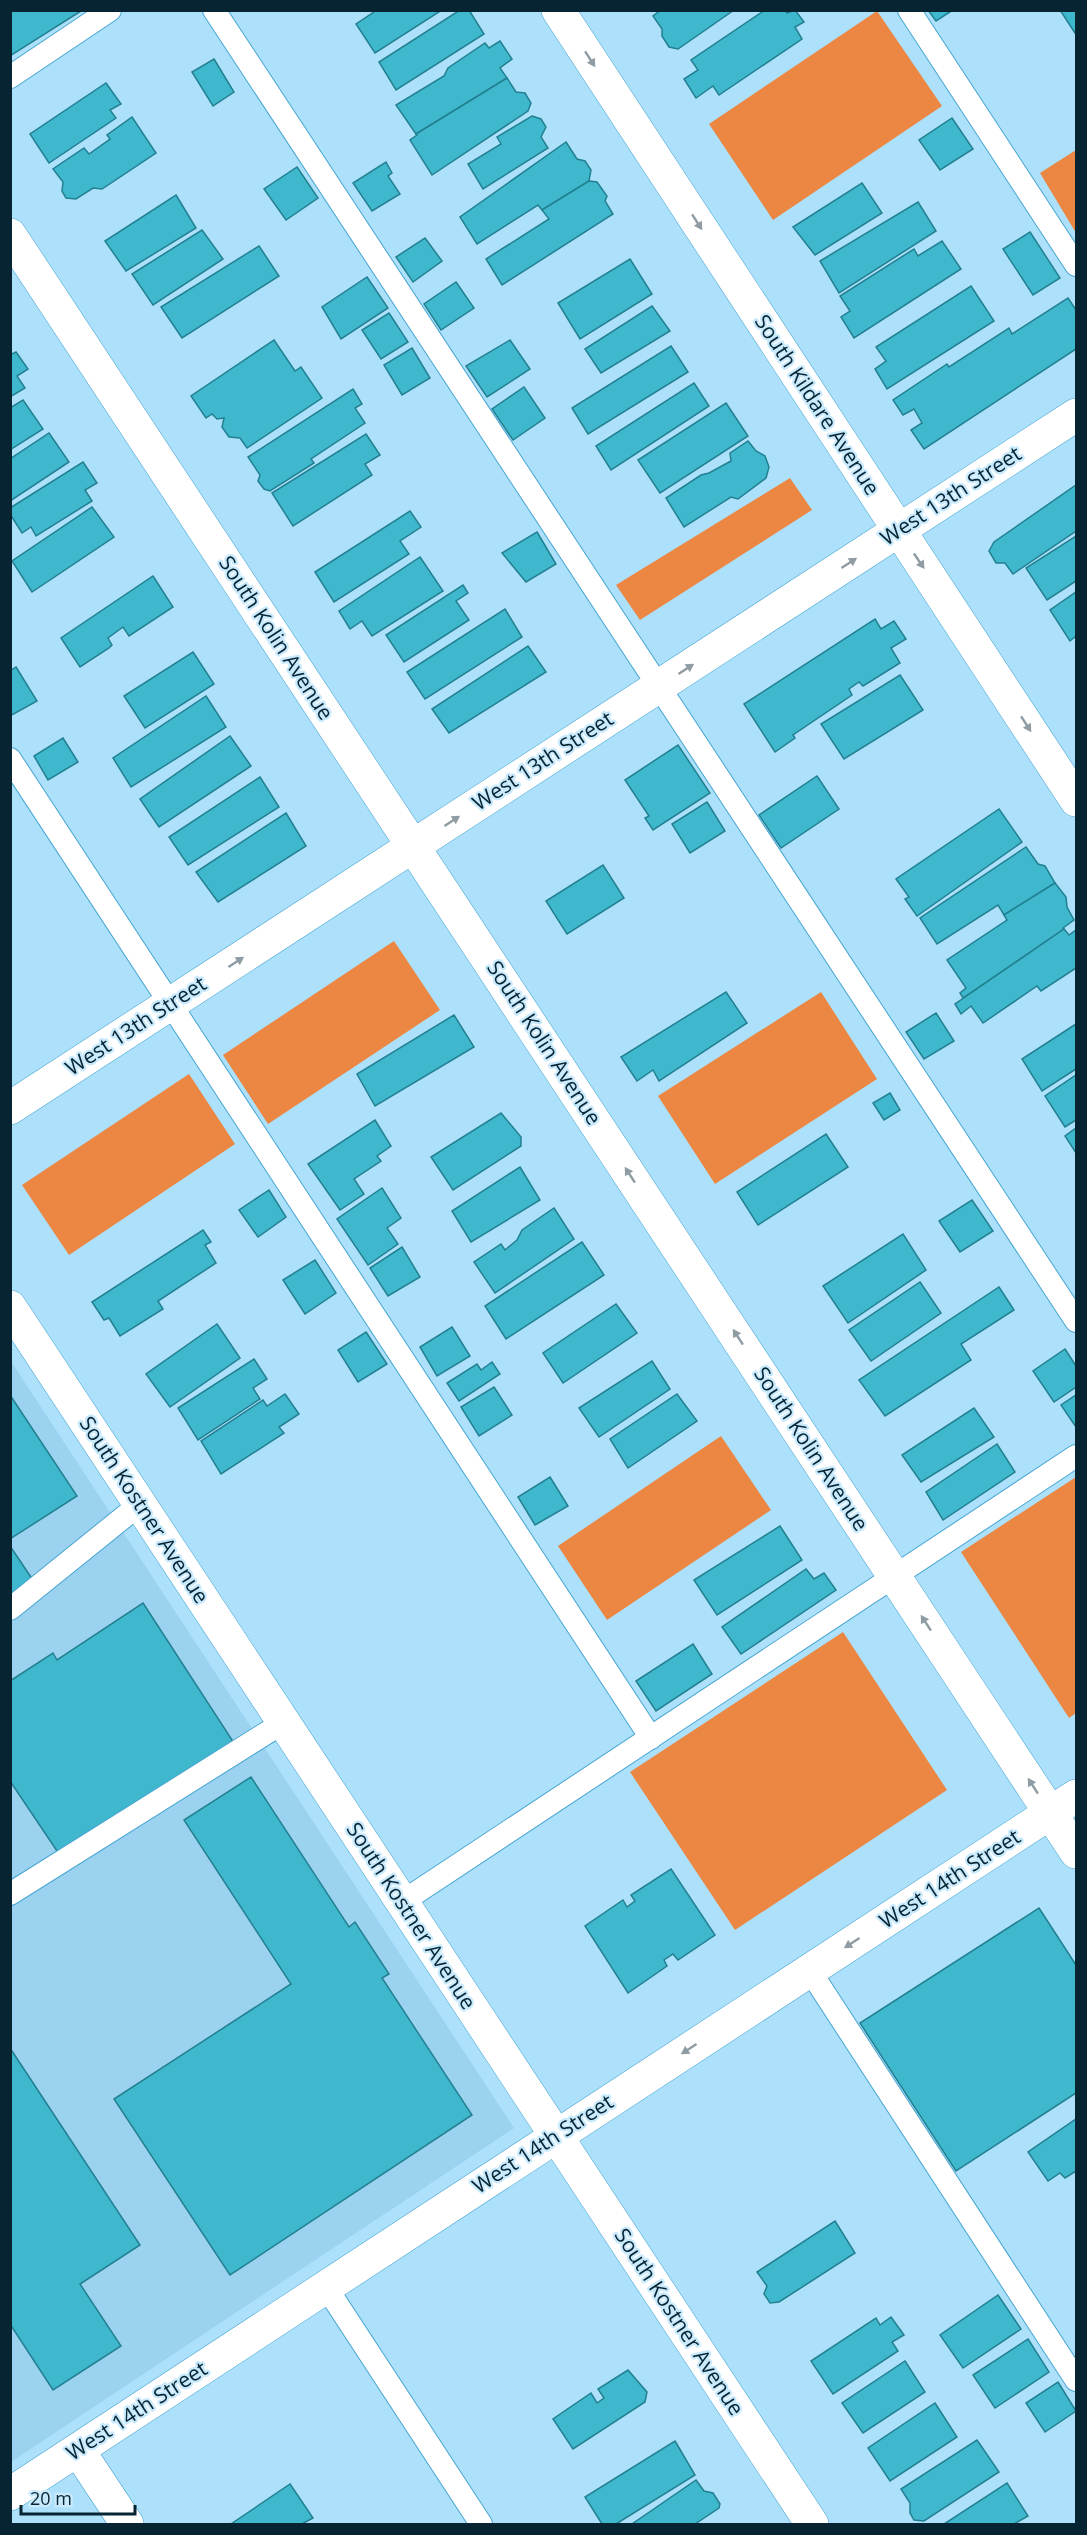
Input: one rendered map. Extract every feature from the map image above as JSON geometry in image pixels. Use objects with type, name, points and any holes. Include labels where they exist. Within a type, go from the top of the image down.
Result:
[{"type":"street","name":"South Kildare Avenue","points":[[558,10],[1077,800]]},
{"type":"street","name":"South Kolin Avenue","points":[[10,235],[895,1576],[1064,1804],[1077,1852]]},
{"type":"street","name":"West 13th Street","points":[[10,1108],[1077,415]]},
{"type":"street","name":"South Kostner Avenue","points":[[10,1307],[812,2524]]},
{"type":"street","name":"West 14th Street","points":[[10,2494],[1064,1804]]},
{"type":"street","points":[[78,2450],[127,2524]]},
{"type":"lane","points":[[10,77],[110,10]]},
{"type":"lane","points":[[214,10],[1077,1321]]},
{"type":"lane","points":[[909,10],[1077,265]]},
{"type":"lane","points":[[10,759],[651,1738]]},
{"type":"lane","points":[[402,1902],[1077,1456]]},
{"type":"lane","points":[[10,1609],[140,1504]]},
{"type":"lane","points":[[10,1894],[284,1722]]},
{"type":"lane","points":[[810,1971],[1077,2380]]},
{"type":"lane","points":[[326,2287],[481,2524]]},
{"type":"shaded area","points":[[877,11],[942,106],[773,220],[709,124]]},
{"type":"shaded area","points":[[1076,150],[1076,233],[1040,173]]},
{"type":"shaded area","points":[[790,478],[812,510],[640,620],[616,585]]},
{"type":"shaded area","points":[[394,941],[440,1010],[268,1124],[223,1055]]},
{"type":"shaded area","points":[[821,992],[877,1079],[715,1184],[658,1096]]},
{"type":"shaded area","points":[[189,1074],[235,1144],[69,1255],[22,1185]]},
{"type":"shaded area","points":[[10,1360],[514,2128],[11,2462],[10,2462]]},
{"type":"shaded area","points":[[721,1436],[771,1510],[607,1620],[558,1546]]},
{"type":"shaded area","points":[[1076,1477],[1076,1713],[1069,1718],[961,1552]]},
{"type":"shaded area","points":[[843,1632],[947,1790],[735,1930],[630,1772]]},
{"type":"building","points":[[10,10],[81,10],[81,11],[10,56]]},
{"type":"building","points":[[377,10],[442,10],[375,53],[356,24]]},
{"type":"building","points":[[460,10],[469,10],[484,34],[396,90],[379,62]]},
{"type":"building","points":[[661,10],[734,10],[678,49],[669,47],[662,36],[662,29],[653,16]]},
{"type":"building","points":[[765,10],[785,10],[787,13],[795,10],[804,22],[795,27],[802,39],[719,95],[713,86],[696,98],[684,79],[698,70],[691,60]]},
{"type":"building","points":[[928,10],[953,10],[936,21]]},
{"type":"building","points":[[1060,10],[1076,10],[1075,33]]},
{"type":"building","points":[[500,41],[512,59],[500,68],[507,78],[416,134],[396,105],[444,76],[448,68],[485,43],[489,48]]},
{"type":"building","points":[[214,59],[234,92],[213,106],[192,72]]},
{"type":"building","points":[[507,78],[516,92],[525,93],[531,103],[528,111],[432,175],[410,140],[416,134]]},
{"type":"building","points":[[106,83],[121,104],[110,110],[116,118],[49,163],[30,134]]},
{"type":"building","points":[[532,116],[541,119],[546,127],[541,137],[548,148],[483,189],[468,164],[501,144],[497,137]]},
{"type":"building","points":[[132,117],[156,153],[102,189],[93,188],[76,199],[66,198],[62,191],[63,182],[53,169],[84,148],[89,154],[110,139],[107,135]]},
{"type":"building","points":[[952,118],[973,149],[940,170],[919,140]]},
{"type":"building","points":[[566,142],[577,159],[585,161],[591,170],[589,181],[542,210],[538,205],[477,244],[460,217]]},
{"type":"building","points":[[386,162],[392,173],[388,176],[400,194],[372,211],[353,183]]},
{"type":"building","points":[[297,167],[318,198],[286,220],[264,189]]},
{"type":"building","points":[[589,181],[597,182],[607,196],[605,201],[613,214],[502,285],[486,259],[549,219],[542,210]]},
{"type":"building","points":[[862,183],[882,213],[815,255],[793,227]]},
{"type":"building","points":[[176,195],[196,228],[126,271],[105,241]]},
{"type":"building","points":[[918,202],[936,231],[839,293],[820,261]]},
{"type":"building","points":[[202,230],[223,259],[153,305],[132,274]]},
{"type":"building","points":[[1030,232],[1060,278],[1033,295],[1003,249]]},
{"type":"building","points":[[425,238],[442,261],[413,282],[396,257]]},
{"type":"building","points":[[942,241],[961,269],[854,338],[841,317],[850,311],[840,296],[914,249],[918,256]]},
{"type":"building","points":[[259,246],[279,276],[182,338],[161,307]]},
{"type":"building","points":[[630,259],[652,294],[580,339],[558,303]]},
{"type":"building","points":[[367,277],[388,308],[341,339],[322,307]]},
{"type":"building","points":[[456,282],[474,308],[441,330],[424,304]]},
{"type":"building","points":[[971,286],[994,321],[887,389],[875,369],[886,361],[876,347]]},
{"type":"building","points":[[1068,298],[1076,310],[1076,349],[924,449],[911,430],[922,423],[914,409],[903,415],[893,400],[947,364],[949,367],[1009,328],[1012,334]]},
{"type":"building","points":[[652,306],[670,331],[601,373],[585,349]]},
{"type":"building","points":[[389,313],[408,342],[381,359],[362,330]]},
{"type":"building","points":[[274,340],[295,371],[301,367],[322,398],[247,448],[240,438],[229,437],[222,427],[224,418],[217,419],[212,414],[206,418],[191,396]]},
{"type":"building","points":[[510,340],[530,369],[487,397],[466,366]]},
{"type":"building","points":[[671,346],[688,372],[588,434],[572,408]]},
{"type":"building","points":[[412,348],[430,378],[402,395],[384,365]]},
{"type":"building","points":[[16,352],[28,369],[17,376],[25,388],[10,397],[10,355]]},
{"type":"building","points":[[694,383],[709,406],[611,470],[596,446]]},
{"type":"building","points":[[524,387],[545,418],[513,440],[492,409]]},
{"type":"building","points":[[353,389],[362,404],[355,408],[365,423],[311,459],[314,463],[270,491],[264,489],[258,481],[260,475],[248,457]]},
{"type":"building","points":[[23,400],[43,429],[10,450],[10,408]]},
{"type":"building","points":[[726,403],[748,436],[660,493],[638,460]]},
{"type":"building","points":[[49,433],[69,462],[10,501],[10,459]]},
{"type":"building","points":[[366,434],[380,455],[365,464],[372,475],[293,526],[272,493]]},
{"type":"building","points":[[748,441],[756,451],[765,456],[769,467],[766,478],[738,499],[731,497],[684,527],[666,498],[701,475],[731,461],[730,453]]},
{"type":"building","points":[[83,462],[97,483],[85,490],[92,501],[36,536],[31,527],[22,533],[10,514],[10,508]]},
{"type":"building","points":[[1076,485],[1076,531],[1013,574],[1005,563],[996,563],[989,551],[994,542]]},
{"type":"building","points":[[92,507],[114,537],[32,592],[12,561]]},
{"type":"building","points":[[410,511],[421,527],[400,541],[409,554],[334,602],[315,572]]},
{"type":"building","points":[[537,532],[556,564],[526,582],[502,553]]},
{"type":"building","points":[[1076,536],[1076,581],[1047,600],[1026,568]]},
{"type":"building","points":[[420,557],[443,591],[372,636],[362,621],[350,629],[339,611]]},
{"type":"building","points":[[153,576],[173,607],[129,636],[123,627],[108,638],[112,645],[109,648],[80,667],[61,638]]},
{"type":"building","points":[[463,585],[468,593],[456,601],[469,620],[404,662],[386,635]]},
{"type":"building","points":[[1076,592],[1076,636],[1070,641],[1050,610]]},
{"type":"building","points":[[505,609],[522,637],[425,699],[407,672]]},
{"type":"building","points":[[875,619],[881,629],[894,621],[906,639],[891,648],[900,663],[863,686],[859,682],[849,689],[852,695],[793,735],[795,738],[775,752],[744,704]]},
{"type":"building","points":[[528,646],[546,672],[449,733],[432,709]]},
{"type":"building","points":[[193,652],[214,684],[145,728],[124,696]]},
{"type":"building","points":[[16,667],[37,701],[10,716],[10,671]]},
{"type":"building","points":[[900,675],[923,710],[844,759],[821,724]]},
{"type":"building","points":[[206,696],[226,727],[131,787],[113,758]]},
{"type":"building","points":[[230,736],[251,766],[159,827],[140,799]]},
{"type":"building","points":[[63,738],[78,762],[48,780],[34,756]]},
{"type":"building","points":[[678,745],[710,793],[653,830],[645,818],[649,816],[625,780]]},
{"type":"building","points":[[817,776],[839,809],[781,848],[759,815]]},
{"type":"building","points":[[260,777],[279,807],[188,865],[169,837]]},
{"type":"building","points":[[707,802],[725,831],[690,853],[672,824]]},
{"type":"building","points":[[999,809],[1022,842],[917,916],[905,899],[909,897],[896,879]]},
{"type":"building","points":[[286,813],[306,846],[218,902],[196,872]]},
{"type":"building","points":[[1026,847],[1038,864],[1045,866],[1055,883],[1004,915],[998,905],[937,944],[920,918]]},
{"type":"building","points":[[603,865],[624,898],[567,934],[546,901]]},
{"type":"building","points":[[1055,883],[1066,897],[1067,907],[1074,920],[963,998],[960,993],[966,988],[947,960],[1007,920],[1004,915]]},
{"type":"building","points":[[1064,929],[1069,935],[1076,930],[1076,968],[1041,991],[1037,986],[983,1023],[971,1006],[961,1014],[955,1004]]},
{"type":"building","points":[[726,992],[747,1023],[659,1081],[653,1070],[637,1081],[621,1057]]},
{"type":"building","points":[[936,1013],[954,1041],[924,1059],[906,1032]]},
{"type":"building","points":[[454,1015],[474,1047],[375,1106],[357,1074]]},
{"type":"building","points":[[1076,1024],[1076,1069],[1042,1091],[1022,1059]]},
{"type":"building","points":[[1076,1075],[1076,1120],[1065,1127],[1045,1096]]},
{"type":"building","points":[[890,1093],[900,1110],[884,1120],[873,1103]]},
{"type":"building","points":[[501,1113],[521,1137],[521,1146],[453,1190],[431,1157]]},
{"type":"building","points":[[375,1120],[391,1146],[377,1156],[381,1161],[354,1179],[364,1194],[340,1210],[308,1164]]},
{"type":"building","points":[[1076,1128],[1076,1153],[1065,1136]]},
{"type":"building","points":[[826,1134],[848,1167],[758,1225],[737,1192]]},
{"type":"building","points":[[520,1167],[540,1200],[471,1242],[452,1211]]},
{"type":"building","points":[[382,1188],[401,1218],[387,1228],[398,1244],[368,1265],[337,1219]]},
{"type":"building","points":[[269,1190],[286,1217],[258,1237],[239,1210]]},
{"type":"building","points":[[972,1200],[993,1231],[960,1252],[939,1221]]},
{"type":"building","points":[[554,1208],[574,1239],[495,1293],[474,1262],[501,1244],[505,1250],[517,1240],[522,1230]]},
{"type":"building","points":[[203,1230],[211,1242],[205,1245],[216,1263],[158,1301],[163,1309],[120,1336],[109,1318],[104,1320],[92,1302]]},
{"type":"building","points":[[903,1234],[926,1270],[848,1323],[823,1286]]},
{"type":"building","points":[[582,1242],[604,1275],[506,1339],[485,1306]]},
{"type":"building","points":[[402,1247],[420,1277],[388,1296],[370,1268]]},
{"type":"building","points":[[315,1260],[336,1293],[305,1314],[283,1280]]},
{"type":"building","points":[[920,1282],[941,1313],[871,1361],[849,1330]]},
{"type":"building","points":[[999,1287],[1014,1310],[961,1344],[971,1360],[885,1416],[859,1380]]},
{"type":"building","points":[[616,1304],[637,1333],[563,1383],[543,1353]]},
{"type":"building","points":[[217,1324],[240,1358],[170,1407],[146,1374]]},
{"type":"building","points":[[452,1327],[470,1356],[437,1376],[420,1347]]},
{"type":"building","points":[[366,1332],[387,1364],[358,1382],[338,1350]]},
{"type":"building","points":[[1065,1349],[1076,1366],[1076,1387],[1054,1402],[1033,1371]]},
{"type":"building","points":[[254,1359],[267,1379],[253,1388],[260,1399],[198,1440],[178,1408]]},
{"type":"building","points":[[652,1361],[670,1389],[599,1437],[579,1408]]},
{"type":"building","points":[[492,1362],[500,1374],[459,1401],[447,1383],[477,1364],[481,1370]]},
{"type":"building","points":[[494,1387],[512,1415],[479,1436],[461,1407]]},
{"type":"building","points":[[285,1394],[299,1414],[279,1427],[284,1433],[221,1474],[201,1441],[263,1400],[267,1406]]},
{"type":"building","points":[[677,1394],[697,1421],[628,1468],[610,1439]]},
{"type":"building","points":[[10,1395],[77,1496],[10,1539]]},
{"type":"building","points":[[1076,1395],[1076,1427],[1061,1405]]},
{"type":"building","points":[[974,1408],[994,1437],[921,1482],[902,1455]]},
{"type":"building","points":[[997,1444],[1015,1472],[943,1520],[926,1492]]},
{"type":"building","points":[[550,1477],[568,1506],[535,1525],[518,1497]]},
{"type":"building","points":[[780,1526],[802,1560],[717,1615],[694,1580]]},
{"type":"building","points":[[10,1546],[37,1586],[10,1604]]},
{"type":"building","points":[[806,1569],[814,1579],[824,1573],[836,1590],[741,1654],[722,1627]]},
{"type":"building","points":[[143,1603],[234,1743],[61,1857],[10,1781],[10,1681],[53,1653],[57,1660]]},
{"type":"building","points":[[693,1644],[712,1674],[656,1711],[636,1681]]},
{"type":"building","points":[[251,1777],[349,1927],[355,1922],[389,1974],[382,1978],[472,2115],[230,2275],[114,2099],[291,1984],[184,1820]]},
{"type":"building","points":[[671,1869],[715,1935],[678,1960],[673,1954],[664,1960],[667,1966],[628,1993],[585,1926],[623,1900],[627,1907],[635,1901],[631,1895]]},
{"type":"building","points":[[1039,1908],[1076,1965],[1076,2093],[956,2171],[860,2023]]},
{"type":"building","points":[[10,2048],[140,2245],[80,2284],[121,2346],[53,2390],[10,2324]]},
{"type":"building","points":[[1076,2119],[1076,2171],[1065,2178],[1060,2173],[1048,2181],[1028,2152]]},
{"type":"building","points":[[835,2221],[855,2253],[779,2302],[770,2303],[764,2294],[767,2286],[757,2272]]},
{"type":"building","points":[[998,2295],[1021,2329],[963,2368],[940,2335]]},
{"type":"building","points":[[891,2317],[904,2335],[892,2342],[898,2351],[833,2394],[811,2361],[876,2318],[880,2325]]},
{"type":"building","points":[[1028,2339],[1049,2372],[995,2408],[973,2375]]},
{"type":"building","points":[[905,2361],[925,2392],[863,2433],[842,2403]]},
{"type":"building","points":[[628,2370],[647,2392],[645,2402],[573,2449],[553,2419],[591,2393],[597,2403],[604,2398],[598,2389]]},
{"type":"building","points":[[1058,2382],[1076,2411],[1045,2432],[1026,2403]]},
{"type":"building","points":[[935,2403],[957,2437],[890,2481],[868,2448]]},
{"type":"building","points":[[977,2440],[999,2472],[924,2521],[914,2520],[910,2513],[910,2503],[901,2489]]},
{"type":"building","points":[[675,2441],[695,2475],[616,2524],[602,2524],[585,2497]]},
{"type":"building","points":[[696,2480],[704,2491],[713,2493],[720,2504],[719,2508],[695,2524],[632,2524]]},
{"type":"building","points":[[1007,2483],[1028,2516],[1014,2524],[944,2524]]},
{"type":"building","points":[[290,2484],[313,2518],[302,2524],[231,2524]]}]
